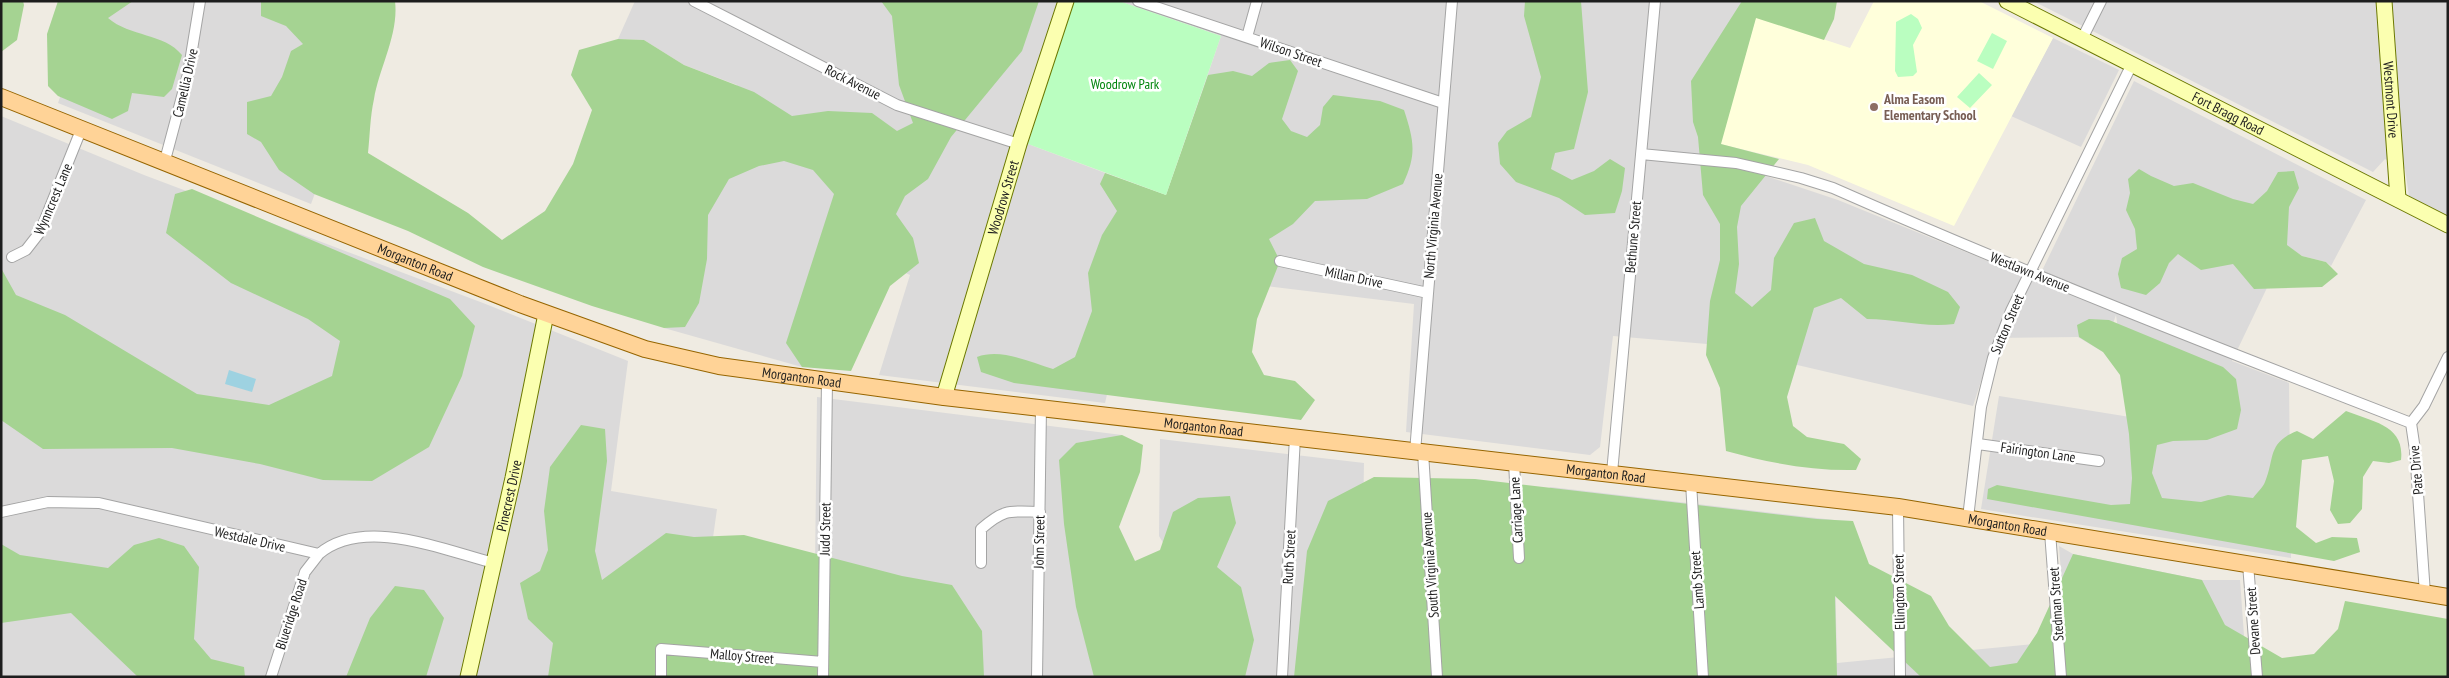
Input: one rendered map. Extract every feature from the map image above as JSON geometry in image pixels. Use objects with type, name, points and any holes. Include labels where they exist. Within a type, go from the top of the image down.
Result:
[{"type":"main road","name":"Morganton Road","points":[[1,97],[164,164],[546,314],[646,349],[719,366],[944,397],[1898,507],[2448,597]]},
{"type":"street","name":"Camellia Drive","points":[[164,164],[188,74],[200,1]]},
{"type":"street","name":"Rock Avenue","points":[[694,1],[897,104],[1019,144]]},
{"type":"street","name":"Woodrow Street","points":[[944,397],[1019,144],[1066,1]]},
{"type":"street","name":"Wilson Street","points":[[1138,1],[1443,103]]},
{"type":"street","points":[[1247,37],[1257,1]]},
{"type":"street","name":"North Virginia Avenue","points":[[1419,452],[1428,293],[1452,1]]},
{"type":"street","name":"Bethune Street","points":[[1612,473],[1655,1]]},
{"type":"street","name":"Fort Bragg Road","points":[[2007,1],[2448,225]]},
{"type":"street","points":[[2082,39],[2101,1]]},
{"type":"street","name":"Westmont Drive","points":[[2384,1],[2398,198]]},
{"type":"street","name":"Sutton Street","points":[[1968,518],[1981,407],[1993,358],[2030,272],[2132,64]]},
{"type":"street","name":"Wynncrest Lane","points":[[12,257],[26,250],[40,232],[81,130]]},
{"type":"street","name":"Westlawn Avenue","points":[[1641,154],[1736,163],[1801,178],[1833,188],[2030,272],[2411,423]]},
{"type":"street","name":"Millan Drive","points":[[1280,261],[1428,293]]},
{"type":"street","name":"Pinecrest Drive","points":[[468,677],[546,314]]},
{"type":"street","points":[[2411,423],[2424,406],[2448,357]]},
{"type":"street","name":"Judd Street","points":[[823,677],[827,382]]},
{"type":"street","name":"John Street","points":[[1037,677],[1041,408]]},
{"type":"street","name":"Pate Drive","points":[[2411,423],[2415,450],[2425,594]]},
{"type":"street","name":"Ruth Street","points":[[1282,677],[1295,438]]},
{"type":"street","name":"Fairington Lane","points":[[1978,444],[2099,461]]},
{"type":"street","name":"South Virginia Avenue","points":[[1419,452],[1437,677]]},
{"type":"street","name":"Carriage Lane","points":[[1514,462],[1519,558]]},
{"type":"street","name":"Lamb Street","points":[[1691,483],[1703,677]]},
{"type":"street","name":"Westdale Drive","points":[[1,512],[48,502],[98,503],[319,554]]},
{"type":"street","name":"Ellington Street","points":[[1898,507],[1900,677]]},
{"type":"street","points":[[981,563],[981,529],[998,514],[1010,511],[1040,512]]},
{"type":"street","name":"Stedman Street","points":[[2050,532],[2061,677]]},
{"type":"street","points":[[319,554],[332,545],[347,539],[388,536],[494,563]]},
{"type":"street","name":"Blueridge Road","points":[[271,677],[305,572],[319,554]]},
{"type":"street","name":"Devane Street","points":[[2248,564],[2257,677]]},
{"type":"street","name":"Malloy Street","points":[[661,677],[661,649],[823,662]]},
{"type":"shaded area","points":[[93,1],[386,1],[311,204],[58,103]]},
{"type":"shaded area","points":[[635,1],[1073,1],[1028,144],[1140,186],[1135,275],[1105,403],[879,375],[910,275],[841,244],[855,186],[802,367],[664,328],[737,85],[684,65],[644,40],[618,39]]},
{"type":"shaded area","points":[[1119,1],[1746,1],[1756,17],[1720,144],[1726,171],[1766,176],[1838,200],[2037,281],[2134,81],[2366,200],[2331,266],[2326,262],[2302,256],[2287,246],[2232,361],[2289,383],[2291,558],[1981,509],[1999,396],[2130,417],[2116,315],[2103,352],[2078,337],[1995,338],[1973,406],[1707,344],[1613,336],[1600,447],[1590,455],[1406,432],[1414,304],[1226,281],[1183,147],[1221,36]]},
{"type":"shaded area","name":"Alma Easom Elementary School","points":[[1874,1],[1979,1],[2053,38],[1954,226],[1808,165],[1720,144],[1756,17],[1850,48]]},
{"type":"shaded area","points":[[2033,1],[2448,1],[2448,216],[2409,196],[2405,169],[2385,159],[2373,172]]},
{"type":"shaded area","points":[[2053,38],[2119,70],[2081,147],[2011,116]]},
{"type":"shaded area","points":[[1,116],[144,175],[483,303],[628,361],[611,491],[717,509],[705,595],[814,653],[817,397],[1122,435],[1108,535],[1071,569],[1166,569],[1168,551],[1159,536],[1160,439],[1364,463],[1362,574],[1551,487],[1834,520],[1837,663],[2066,641],[2059,546],[2073,554],[2202,580],[2240,580],[2247,677],[1,677]]},
{"type":"green space","points":[[1,1],[23,1],[24,5],[17,40],[1,52]]},
{"type":"green space","points":[[58,1],[133,1],[108,18],[126,29],[166,43],[182,55],[172,89],[164,97],[132,93],[128,111],[112,119],[58,96],[48,86],[47,34]]},
{"type":"green space","points":[[261,1],[395,1],[394,26],[373,106],[368,153],[468,213],[502,240],[545,211],[573,164],[592,110],[571,75],[579,50],[618,39],[644,40],[684,65],[754,92],[792,116],[828,111],[872,113],[897,131],[913,123],[899,85],[892,16],[881,1],[1039,1],[1022,51],[951,137],[928,179],[905,196],[896,214],[913,238],[919,263],[890,286],[851,371],[802,367],[786,343],[834,194],[813,170],[784,161],[759,166],[729,179],[708,215],[707,259],[699,303],[685,327],[664,328],[592,306],[483,267],[408,231],[314,194],[279,170],[261,142],[247,134],[247,102],[271,96],[282,77],[291,51],[303,44],[286,26],[261,16]]},
{"type":"green space","name":"Woodrow Park","points":[[1073,1],[1119,1],[1221,36],[1166,195],[1028,144]]},
{"type":"green space","points":[[1525,1],[1581,1],[1588,92],[1574,149],[1555,153],[1551,169],[1572,180],[1594,171],[1610,159],[1625,168],[1622,191],[1615,213],[1585,215],[1559,198],[1516,182],[1500,164],[1498,143],[1507,131],[1531,117],[1541,77],[1524,16]]},
{"type":"green space","points":[[1742,1],[1837,1],[1834,19],[1824,40],[1756,18],[1721,144],[1779,159],[1741,206],[1737,227],[1739,264],[1735,293],[1752,307],[1771,290],[1774,258],[1794,223],[1815,218],[1824,241],[1864,264],[1912,275],[1948,292],[1960,307],[1954,324],[1943,325],[1867,319],[1841,298],[1814,308],[1787,397],[1793,426],[1807,437],[1844,444],[1861,459],[1856,470],[1823,469],[1791,465],[1726,451],[1720,388],[1706,355],[1710,301],[1720,260],[1720,224],[1703,195],[1698,137],[1693,122],[1691,81]]},
{"type":"green space","points":[[1911,14],[1918,19],[1922,28],[1913,45],[1917,72],[1913,76],[1898,77],[1895,71],[1896,22]]},
{"type":"green space","points":[[1992,33],[2007,41],[1993,69],[1977,61]]},
{"type":"green space","points":[[1290,60],[1298,71],[1282,119],[1291,131],[1307,137],[1320,125],[1323,107],[1333,95],[1380,101],[1404,110],[1412,139],[1412,156],[1403,184],[1367,199],[1315,201],[1293,224],[1269,239],[1280,261],[1257,319],[1252,352],[1264,375],[1295,381],[1315,400],[1301,420],[1014,383],[981,372],[977,357],[986,355],[1006,355],[1053,369],[1075,357],[1092,311],[1088,273],[1102,235],[1117,211],[1100,184],[1105,173],[1166,195],[1208,75],[1233,71],[1252,76],[1269,63]]},
{"type":"green space","points":[[1979,73],[1992,85],[1970,108],[1957,97]]},
{"type":"green space","points":[[2139,169],[2174,186],[2193,183],[2233,199],[2253,204],[2267,191],[2278,172],[2294,171],[2299,188],[2289,207],[2287,245],[2302,256],[2326,262],[2338,274],[2322,287],[2254,289],[2233,264],[2201,270],[2178,254],[2169,263],[2160,283],[2146,295],[2121,288],[2118,274],[2122,258],[2137,249],[2135,229],[2126,210],[2130,193],[2128,179]]},
{"type":"green space","points":[[192,189],[450,299],[475,326],[462,376],[429,447],[372,481],[323,480],[260,464],[172,448],[43,449],[1,420],[1,268],[16,295],[65,315],[197,394],[269,405],[332,376],[340,341],[308,319],[231,283],[166,233],[175,194]]},
{"type":"green space","points":[[2089,319],[2109,320],[2223,367],[2236,379],[2241,410],[2237,429],[2207,440],[2173,441],[2157,445],[2152,473],[2162,498],[2201,502],[2228,495],[2253,498],[2264,484],[2276,446],[2281,441],[2297,431],[2313,439],[2346,411],[2376,422],[2392,432],[2398,439],[2401,448],[2401,460],[2389,463],[2373,461],[2363,477],[2362,509],[2350,523],[2338,524],[2330,510],[2334,481],[2328,456],[2302,460],[2296,527],[2316,543],[2332,537],[2357,538],[2360,552],[2334,561],[1987,499],[1988,489],[1997,485],[2111,505],[2130,504],[2132,478],[2129,434],[2120,375],[2103,352],[2079,337],[2077,325]]},
{"type":"green space","points":[[581,425],[605,429],[607,461],[595,551],[602,580],[666,533],[694,537],[744,535],[902,576],[952,585],[982,631],[984,677],[548,677],[553,643],[528,619],[520,583],[540,571],[548,550],[544,511],[550,467]]},
{"type":"green space","points":[[1122,435],[1143,445],[1140,472],[1119,527],[1135,561],[1160,550],[1173,512],[1198,498],[1230,496],[1236,523],[1217,567],[1241,587],[1254,640],[1245,677],[1094,677],[1076,607],[1064,524],[1059,460],[1076,443]]},
{"type":"green space","points":[[1374,477],[1475,479],[1817,519],[1853,521],[1869,564],[1931,596],[1949,626],[1990,667],[2017,663],[2037,633],[2073,554],[2202,580],[2225,625],[2282,658],[2314,654],[2338,629],[2345,601],[2448,619],[2448,677],[1921,677],[1835,596],[1837,677],[1294,677],[1307,551],[1328,501]]},
{"type":"green space","points":[[159,538],[184,546],[199,567],[194,639],[211,659],[244,667],[245,677],[138,677],[71,613],[1,623],[1,544],[20,555],[108,568],[134,545]]},
{"type":"green space","points":[[395,586],[424,590],[444,618],[426,677],[346,677],[370,618]]},
{"type":"water","points":[[229,370],[256,379],[252,392],[225,384]]},
{"type":"place","name":"Alma Easom Elementary School","points":[[1874,107]]}]
